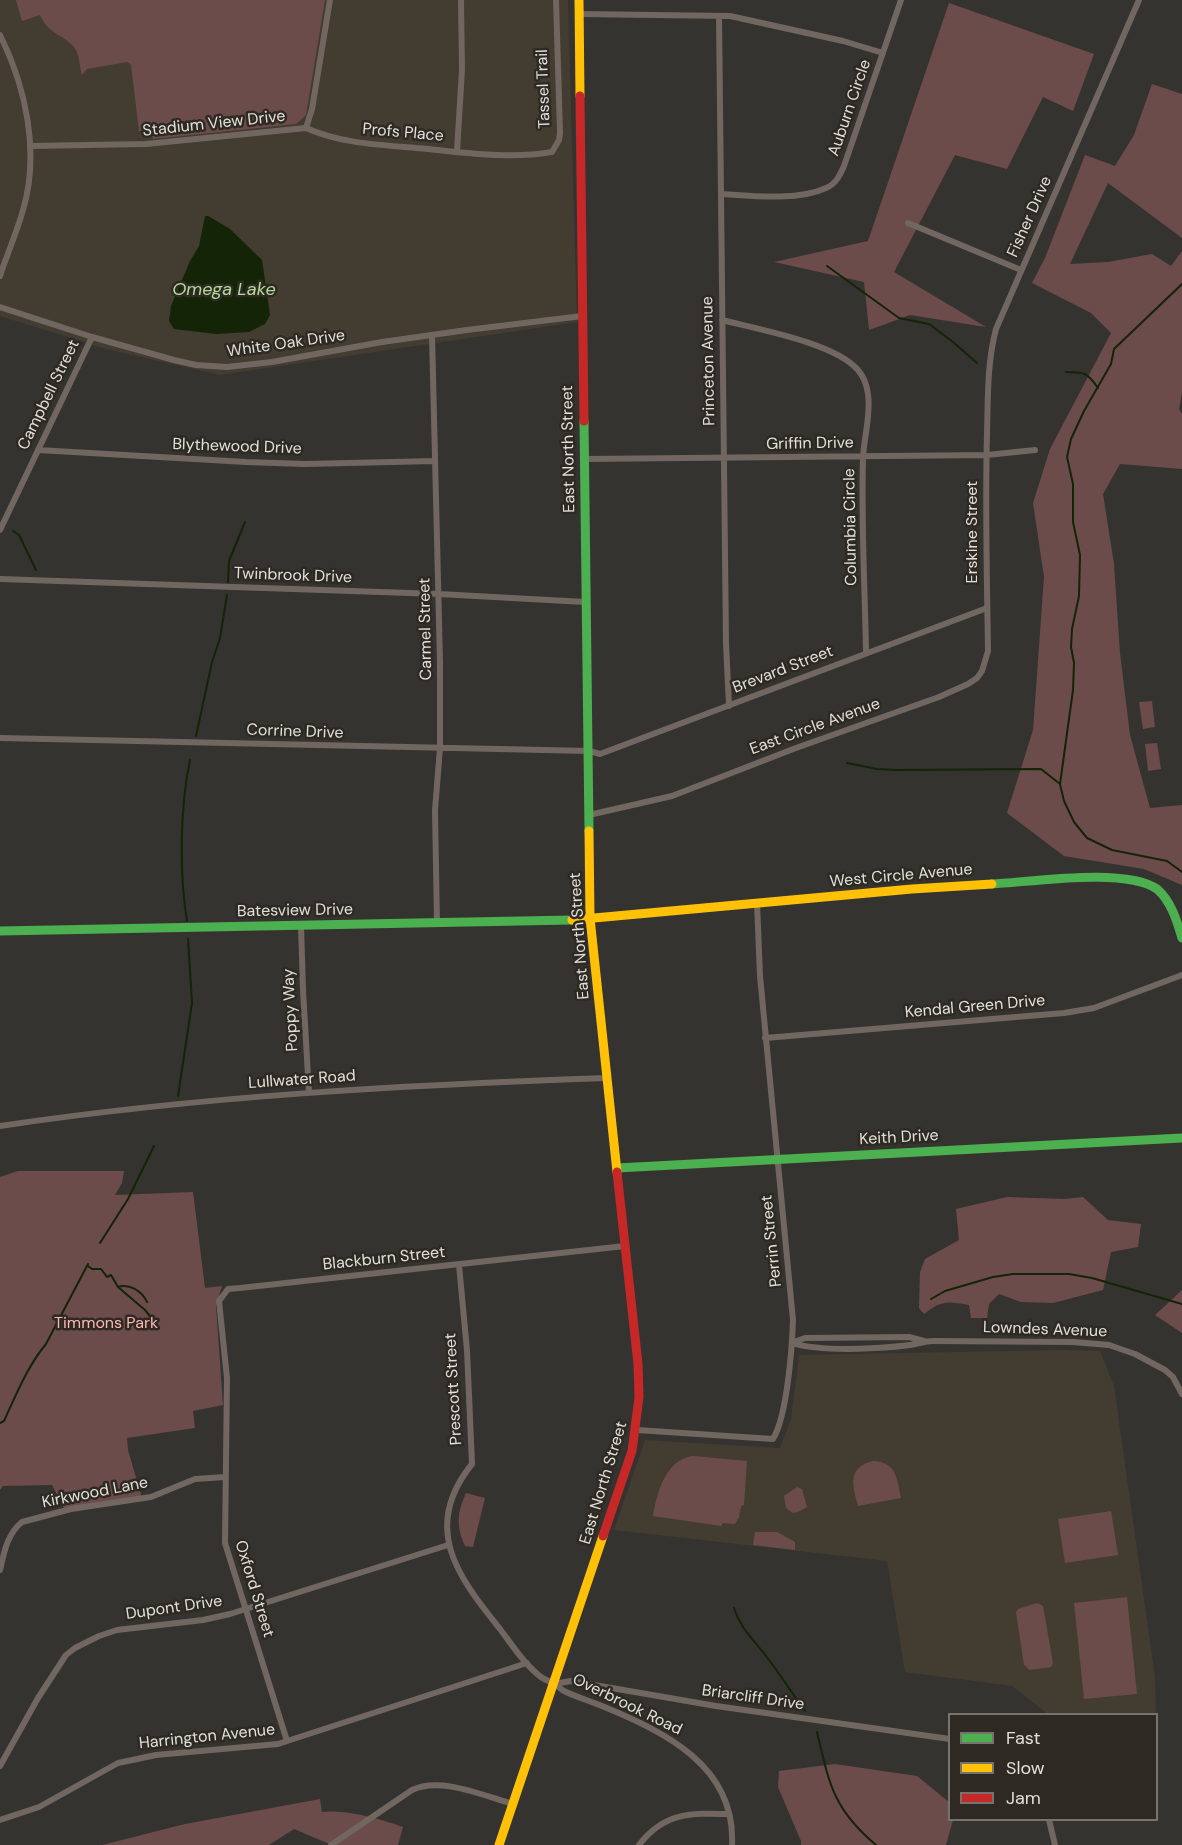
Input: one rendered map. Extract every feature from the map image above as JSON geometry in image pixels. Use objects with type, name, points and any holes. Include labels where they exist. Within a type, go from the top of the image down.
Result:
[{"type":"main road","name":"East North Street","points":[[499,1845],[620,1488],[637,1430],[640,1391],[590,918],[579,0]]},
{"type":"main road","name":"West Circle Avenue","points":[[590,918],[1072,877],[1115,878],[1142,882],[1159,890],[1169,902],[1182,938]]},
{"type":"main road","name":"Batesview Drive","points":[[0,931],[590,918]]},
{"type":"main road","name":"Keith Drive","points":[[617,1168],[1182,1138]]},
{"type":"street","name":"Stadium View Drive","points":[[30,146],[146,144],[306,128],[312,109],[330,0]]},
{"type":"street","name":"Profs Place","points":[[306,128],[327,136],[358,143],[457,152],[462,70],[461,0]]},
{"type":"street","name":"Tassel Trail","points":[[457,152],[491,156],[534,155],[552,152],[560,133],[556,0]]},
{"type":"street","name":"Auburn Circle","points":[[722,195],[796,194],[826,188],[837,180],[844,166],[901,0]]},
{"type":"street","name":"Fisher Drive","points":[[987,455],[988,372],[996,328],[1139,0]]},
{"type":"street","points":[[579,14],[730,16],[883,52]]},
{"type":"street","name":"Princeton Avenue","points":[[719,16],[726,643],[729,706]]},
{"type":"street","points":[[0,35],[21,89],[30,146],[29,179],[24,208],[0,276]]},
{"type":"street","points":[[908,223],[1021,270]]},
{"type":"street","name":"White Oak Drive","points":[[0,307],[92,337],[174,360],[196,365],[227,367],[272,362],[432,335],[582,316]]},
{"type":"street","name":"Columbia Circle","points":[[722,320],[774,333],[826,350],[853,365],[863,377],[868,393],[869,409],[863,456],[866,653]]},
{"type":"street","name":"Carmel Street","points":[[432,335],[439,594],[440,748],[435,810],[437,923]]},
{"type":"street","name":"Campbell Street","points":[[0,530],[92,337]]},
{"type":"street","name":"Blythewood Drive","points":[[38,450],[258,462],[435,461]]},
{"type":"street","name":"Griffin Drive","points":[[585,459],[987,455],[1035,450]]},
{"type":"street","name":"Erskine Street","points":[[987,455],[987,608]]},
{"type":"street","name":"Twinbrook Drive","points":[[0,579],[439,594],[585,602]]},
{"type":"street","name":"Brevard Street","points":[[589,751],[596,754],[604,753],[987,608]]},
{"type":"street","name":"East Circle Avenue","points":[[589,815],[672,796],[796,748],[939,697],[968,684],[982,671],[987,657],[987,608]]},
{"type":"street","name":"Corrine Drive","points":[[0,738],[589,751]]},
{"type":"street","name":"Perrin Street","points":[[637,1430],[773,1439],[781,1423],[793,1320],[765,1038],[757,903]]},
{"type":"street","name":"Poppy Way","points":[[301,926],[309,1093]]},
{"type":"street","name":"Kendal Green Drive","points":[[765,1038],[1094,1008],[1182,975]]},
{"type":"street","name":"Lullwater Road","points":[[0,1126],[120,1109],[309,1093],[444,1084],[607,1078]]},
{"type":"street","name":"Blackburn Street","points":[[226,1369],[219,1301],[228,1289],[625,1246]]},
{"type":"street","name":"Prescott Street","points":[[459,1265],[467,1350],[472,1464],[458,1485],[448,1511],[446,1522],[448,1545],[469,1588],[527,1663],[539,1676],[554,1684]]},
{"type":"street","name":"Lowndes Avenue","points":[[792,1342],[805,1338],[909,1337],[924,1341],[1073,1342],[1109,1345],[1135,1354],[1165,1370],[1173,1377],[1182,1394]]},
{"type":"street","name":"Lowndes Avenue","points":[[792,1342],[806,1347],[863,1348],[911,1345],[924,1341]]},
{"type":"street","name":"Oxford Street","points":[[226,1369],[228,1398],[225,1543],[287,1741]]},
{"type":"street","name":"Kirkwood Lane","points":[[0,1570],[6,1546],[16,1527],[22,1522],[71,1509],[151,1497],[195,1479],[225,1477]]},
{"type":"street","name":"Dupont Drive","points":[[0,1766],[38,1698],[66,1655],[99,1636],[117,1630],[204,1620],[448,1545]]},
{"type":"street","name":"Harrington Avenue","points":[[0,1820],[39,1807],[118,1763],[156,1755],[278,1744],[527,1663]]},
{"type":"street","name":"Briarcliff Drive","points":[[554,1684],[570,1681],[716,1706],[948,1739]]},
{"type":"street","name":"Overbrook Road","points":[[554,1684],[564,1691],[653,1730],[687,1751],[708,1770],[725,1800],[732,1829],[732,1845]]},
{"type":"street","points":[[331,1845],[412,1790],[427,1784],[442,1785],[513,1804]]},
{"type":"street","points":[[639,1845],[656,1827],[676,1817],[729,1814]]},
{"type":"street","points":[[1049,1821],[1054,1845]]},
{"type":"shaded area","points":[[0,0],[568,0],[577,322],[220,375],[106,349],[0,316]]},
{"type":"shaded area","points":[[1100,1351],[1114,1386],[1155,1677],[1156,1713],[1047,1713],[1012,1686],[905,1672],[887,1561],[614,1530],[645,1440],[780,1448],[791,1419],[799,1355]]},
{"type":"green space","points":[[16,0],[325,0],[306,115],[296,124],[153,139],[152,131],[139,131],[131,65],[127,62],[87,69],[82,75],[74,47],[48,27],[40,15],[22,21]]},
{"type":"green space","points":[[949,3],[1094,54],[1073,111],[1043,97],[1007,169],[955,155],[894,272],[986,327],[910,315],[869,330],[864,282],[774,262],[868,241]]},
{"type":"green space","points":[[1152,84],[1182,94],[1182,238],[1108,183],[1070,264],[1108,262],[1152,254],[1171,266],[1182,251],[1182,393],[1179,409],[1182,414],[1182,469],[1120,464],[1103,494],[1114,564],[1120,653],[1130,735],[1150,808],[1182,805],[1182,885],[1144,869],[1064,856],[1007,813],[1033,730],[1044,577],[1033,503],[1050,449],[1111,333],[1091,313],[1032,283],[1045,258],[1085,155],[1115,166],[1134,135]]},
{"type":"green space","points":[[1152,701],[1155,727],[1143,729],[1139,702]]},
{"type":"green space","points":[[1157,743],[1161,769],[1148,771],[1145,744]]},
{"type":"green space","name":"Timmons Park","points":[[18,1171],[124,1171],[122,1183],[115,1195],[193,1192],[205,1288],[222,1286],[216,1306],[223,1405],[193,1411],[195,1428],[127,1438],[128,1450],[142,1498],[64,1508],[52,1485],[3,1486],[0,1490],[0,1177]]},
{"type":"green space","points":[[1007,1197],[1064,1199],[1083,1197],[1108,1220],[1141,1224],[1138,1247],[1111,1252],[1103,1290],[1053,1303],[1021,1302],[999,1294],[989,1304],[987,1318],[971,1318],[969,1305],[950,1302],[940,1304],[924,1314],[919,1308],[920,1272],[925,1259],[959,1240],[956,1209]]},
{"type":"green space","points":[[1182,1290],[1182,1333],[1155,1315]]},
{"type":"green space","points":[[693,1456],[747,1461],[744,1505],[741,1506],[735,1524],[723,1523],[721,1526],[653,1516],[660,1488],[669,1471],[683,1459]]},
{"type":"green space","points":[[873,1461],[881,1462],[891,1468],[897,1478],[901,1498],[858,1506],[853,1485],[855,1473],[864,1464]]},
{"type":"green space","points":[[797,1487],[802,1489],[807,1507],[793,1513],[786,1508],[784,1496]]},
{"type":"green space","points":[[466,1493],[485,1498],[473,1547],[465,1546],[459,1526],[459,1513]]},
{"type":"green space","points":[[1111,1511],[1118,1555],[1065,1563],[1058,1519]]},
{"type":"green space","points":[[755,1532],[777,1532],[795,1542],[795,1550],[753,1545]]},
{"type":"green space","points":[[1127,1597],[1137,1694],[1084,1699],[1074,1603]]},
{"type":"green space","points":[[1037,1603],[1043,1606],[1053,1663],[1051,1667],[1030,1670],[1024,1665],[1016,1612],[1018,1609]]},
{"type":"green space","points":[[835,1764],[917,1776],[948,1801],[948,1821],[953,1821],[946,1845],[801,1845],[778,1787],[779,1771]]},
{"type":"green space","points":[[320,1799],[322,1812],[352,1813],[403,1827],[398,1845],[332,1845],[294,1829],[269,1845],[102,1845],[185,1824]]},
{"type":"water","name":"Omega Lake","points":[[205,216],[230,229],[262,260],[270,315],[265,324],[249,332],[216,334],[174,329],[169,321],[171,306],[190,261],[199,246]]},
{"type":"waterway","points":[[827,266],[899,318],[929,324],[977,363]]},
{"type":"waterway","points":[[1182,284],[1114,349],[1111,364],[1071,439],[1067,457],[1073,484],[1073,522],[1080,555],[1079,596],[1072,629],[1073,690],[1060,784],[1064,801],[1074,822],[1087,838],[1112,850],[1167,861],[1182,872]]},
{"type":"waterway","points":[[1066,372],[1085,374],[1098,388]]},
{"type":"waterway","points":[[228,582],[229,561],[245,522]]},
{"type":"waterway","points":[[13,531],[19,535],[36,570]]},
{"type":"waterway","points":[[196,736],[212,662],[220,638],[227,595]]},
{"type":"waterway","points":[[187,921],[184,902],[182,840],[184,799],[190,760]]},
{"type":"waterway","points":[[847,763],[897,770],[1041,769],[1060,784]]},
{"type":"waterway","points":[[178,1096],[192,1003],[188,939]]},
{"type":"waterway","points":[[100,1243],[128,1199],[154,1146]]},
{"type":"waterway","points":[[0,1423],[4,1421],[28,1372],[46,1344],[88,1264]]},
{"type":"waterway","points":[[88,1266],[92,1269],[101,1269],[107,1277],[111,1275],[118,1287],[145,1310],[158,1326]]},
{"type":"waterway","points":[[931,1299],[945,1291],[993,1277],[1013,1274],[1069,1274],[1092,1278],[1182,1304]]},
{"type":"waterway","points":[[118,1287],[126,1286],[135,1289],[147,1302]]},
{"type":"waterway","points":[[734,1608],[744,1628],[805,1711]]},
{"type":"waterway","points":[[817,1732],[835,1794],[850,1819],[876,1845]]},
{"type":"traffic: fast","points":[[584,421],[589,831]]},
{"type":"traffic: fast","points":[[992,884],[1101,877],[1143,882],[1157,889],[1166,899],[1176,918],[1182,938]]},
{"type":"traffic: fast","points":[[0,931],[572,920]]},
{"type":"traffic: fast","points":[[617,1168],[1182,1138]]},
{"type":"traffic: slow","points":[[579,0],[580,96]]},
{"type":"traffic: slow","points":[[589,831],[590,918],[617,1172]]},
{"type":"traffic: slow","points":[[572,920],[912,889],[992,884]]},
{"type":"traffic: slow","points":[[499,1845],[603,1536]]},
{"type":"traffic: jam","points":[[580,96],[584,421]]},
{"type":"traffic: jam","points":[[603,1536],[632,1451],[639,1397],[638,1364],[617,1172]]}]
